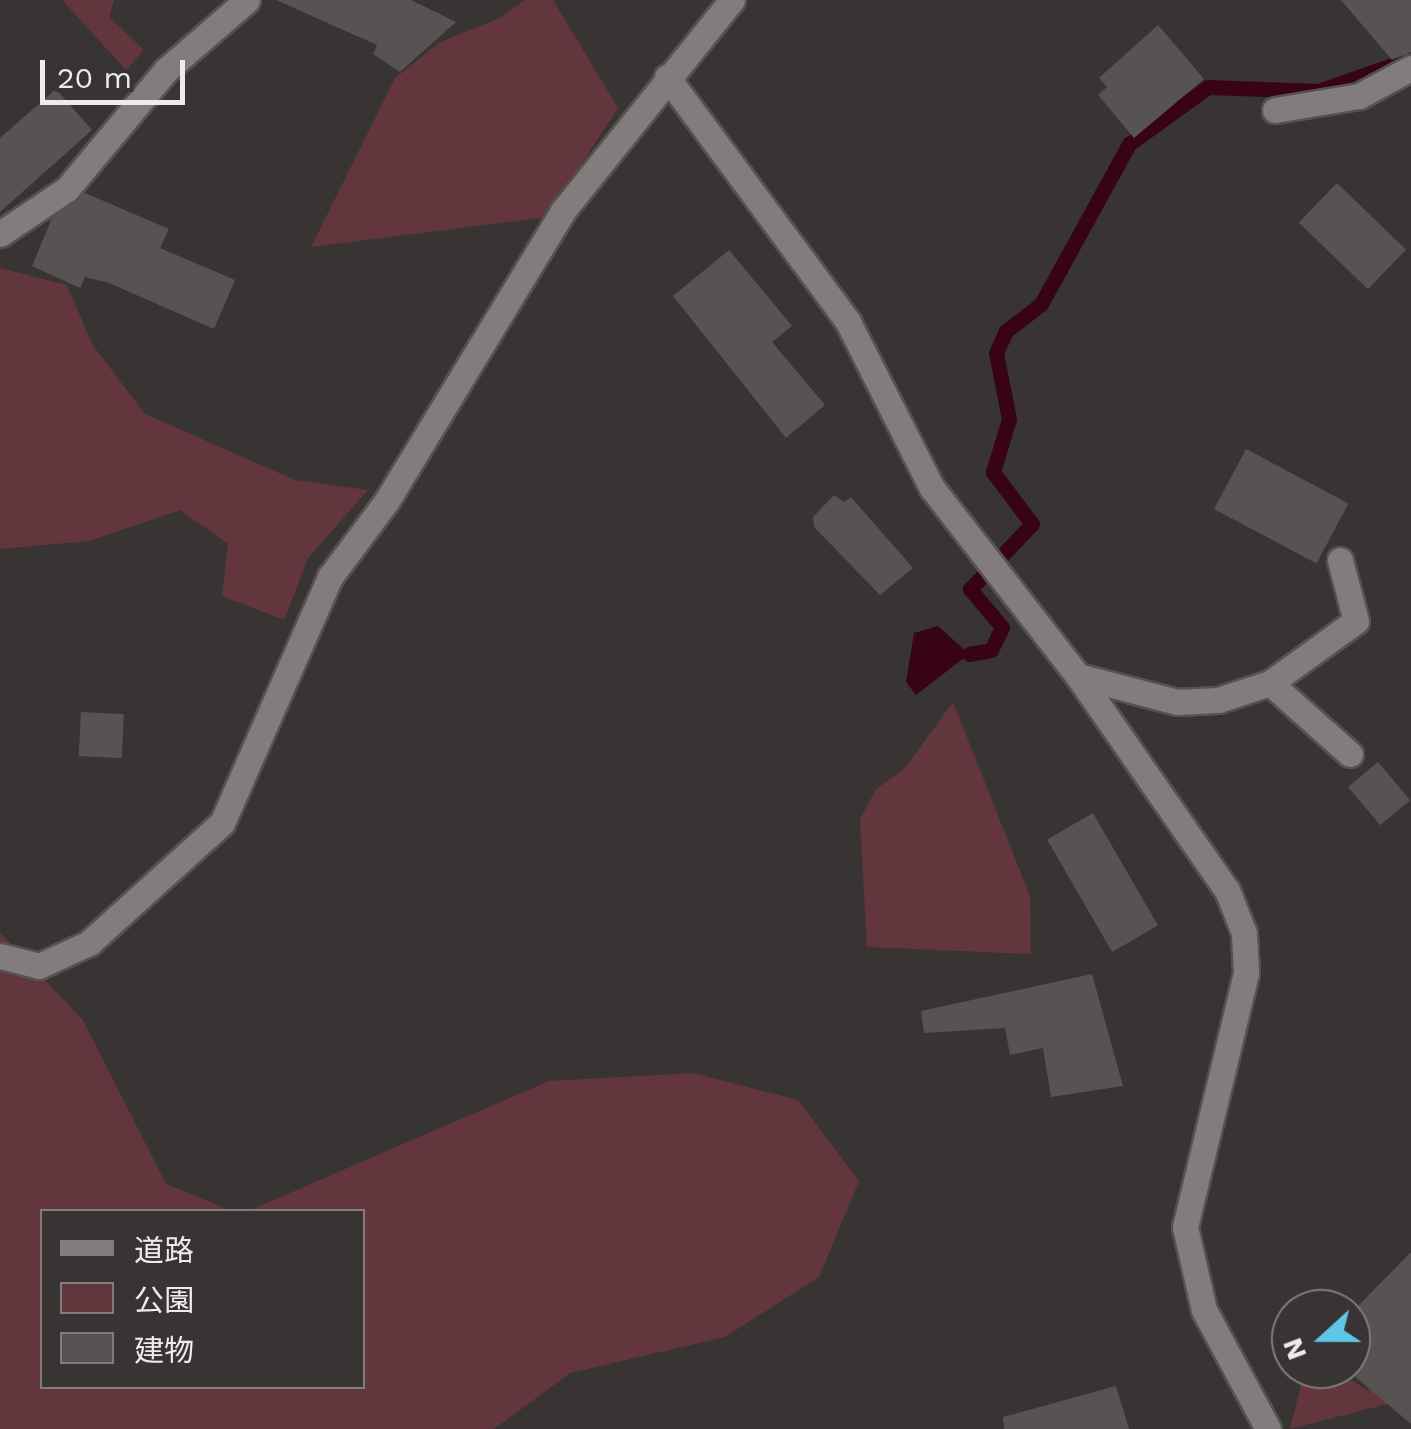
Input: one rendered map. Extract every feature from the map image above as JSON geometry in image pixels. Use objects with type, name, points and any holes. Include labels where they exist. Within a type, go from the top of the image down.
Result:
[{"type":"street","points":[[0,234],[68,188],[166,70],[247,0]]},
{"type":"street","points":[[0,956],[40,966],[89,943],[222,823],[330,578],[386,502],[562,212],[732,0]]},
{"type":"street","points":[[1275,110],[1359,96],[1411,68]]},
{"type":"street","points":[[667,77],[848,322],[932,488],[1078,676],[1192,834],[1244,933],[1243,988],[1192,1178],[1185,1227],[1204,1310],[1268,1429]]},
{"type":"street","points":[[1078,676],[1177,702],[1218,700],[1270,683],[1356,621],[1340,560]]},
{"type":"street","points":[[1270,683],[1350,754]]},
{"type":"green space","points":[[62,0],[114,0],[109,17],[144,50],[126,70]]},
{"type":"green space","points":[[525,0],[553,0],[618,108],[547,217],[311,247],[395,78],[440,42],[502,17]]},
{"type":"green space","points":[[0,268],[67,285],[92,344],[145,414],[295,480],[368,490],[308,558],[284,620],[222,596],[228,544],[180,510],[89,541],[0,549]]},
{"type":"green space","points":[[953,702],[1030,896],[1031,954],[867,947],[860,819],[876,789],[905,768]]},
{"type":"green space","points":[[0,933],[83,1020],[166,1184],[227,1209],[40,1209],[40,1389],[365,1389],[365,1209],[253,1209],[549,1081],[693,1073],[798,1100],[859,1181],[819,1277],[725,1337],[570,1373],[494,1429],[0,1429]]},
{"type":"green space","points":[[1411,1351],[1395,1402],[1290,1429],[1300,1389],[1367,1390]]},
{"type":"shaded area","points":[[938,626],[969,654],[916,695],[906,682],[914,633]]},
{"type":"building","points":[[276,0],[411,0],[456,22],[400,72],[373,54],[377,45]]},
{"type":"building","points":[[1341,0],[1411,0],[1411,52],[1392,60]]},
{"type":"building","points":[[1158,25],[1204,79],[1134,138],[1098,95],[1107,87],[1099,78]]},
{"type":"building","points":[[56,89],[92,130],[0,212],[0,138]]},
{"type":"building","points":[[1337,183],[1406,250],[1368,289],[1299,223]]},
{"type":"building","points":[[85,193],[169,229],[160,248],[235,280],[214,329],[109,283],[85,277],[80,288],[32,266],[52,218]]},
{"type":"building","points":[[729,250],[792,326],[772,342],[825,405],[786,438],[673,296]]},
{"type":"building","points":[[1246,449],[1348,503],[1316,563],[1214,509]]},
{"type":"building","points":[[834,495],[844,502],[851,497],[913,568],[880,595],[814,527],[813,517]]},
{"type":"building","points":[[81,712],[124,714],[122,758],[79,756]]},
{"type":"building","points":[[1378,762],[1410,800],[1380,825],[1348,787]]},
{"type":"building","points":[[1093,813],[1158,926],[1112,952],[1047,839]]},
{"type":"building","points":[[1092,974],[1123,1086],[1051,1097],[1043,1048],[1010,1055],[1005,1028],[924,1033],[921,1011]]},
{"type":"building","points":[[1411,1252],[1411,1424],[1370,1389],[1371,1293]]},
{"type":"building","points":[[1116,1386],[1129,1429],[1004,1429],[1003,1417]]},
{"type":"waterway","points":[[969,654],[991,650],[1002,627],[970,589],[1032,524],[993,472],[1009,419],[996,353],[1006,331],[1041,304],[1129,144],[1208,87],[1318,91],[1401,62]]}]
